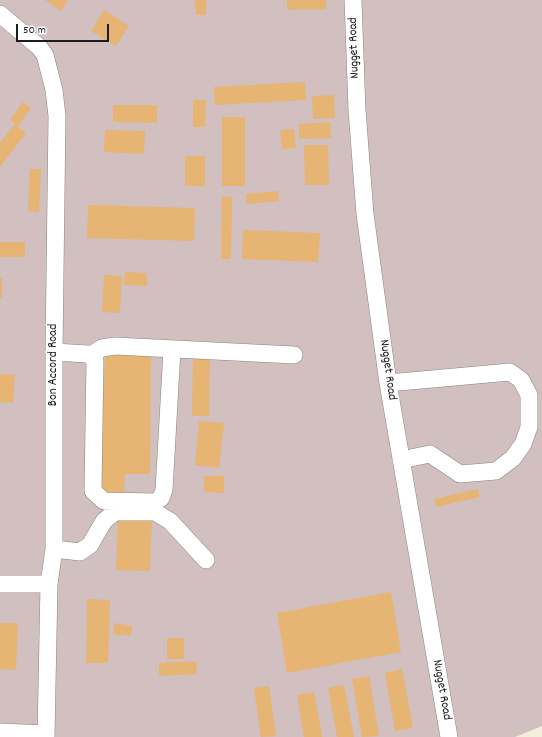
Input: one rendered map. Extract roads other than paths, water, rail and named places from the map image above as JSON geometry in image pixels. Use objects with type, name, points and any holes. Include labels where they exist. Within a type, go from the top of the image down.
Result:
[{"type":"street","name":"Nugget Road","points":[[353,0],[357,110],[365,214],[388,383],[449,737]]},
{"type":"street","name":"Bon Accord Road","points":[[0,14],[39,47],[44,55],[54,90],[58,116],[54,352],[54,549],[49,584],[46,735]]},
{"type":"street","points":[[54,352],[91,355],[102,348],[115,346],[294,355]]},
{"type":"street","points":[[91,355],[96,360],[93,491],[104,501],[155,502],[161,498],[164,490],[172,350]]},
{"type":"street","points":[[388,383],[510,372],[521,380],[528,395],[529,427],[523,444],[513,458],[496,471],[460,474],[430,454],[401,460]]},
{"type":"street","points":[[54,549],[80,552],[90,545],[104,521],[115,512],[154,512],[170,521],[206,560]]},
{"type":"street","points":[[0,584],[49,584]]},
{"type":"street","points":[[0,732],[46,735]]}]
